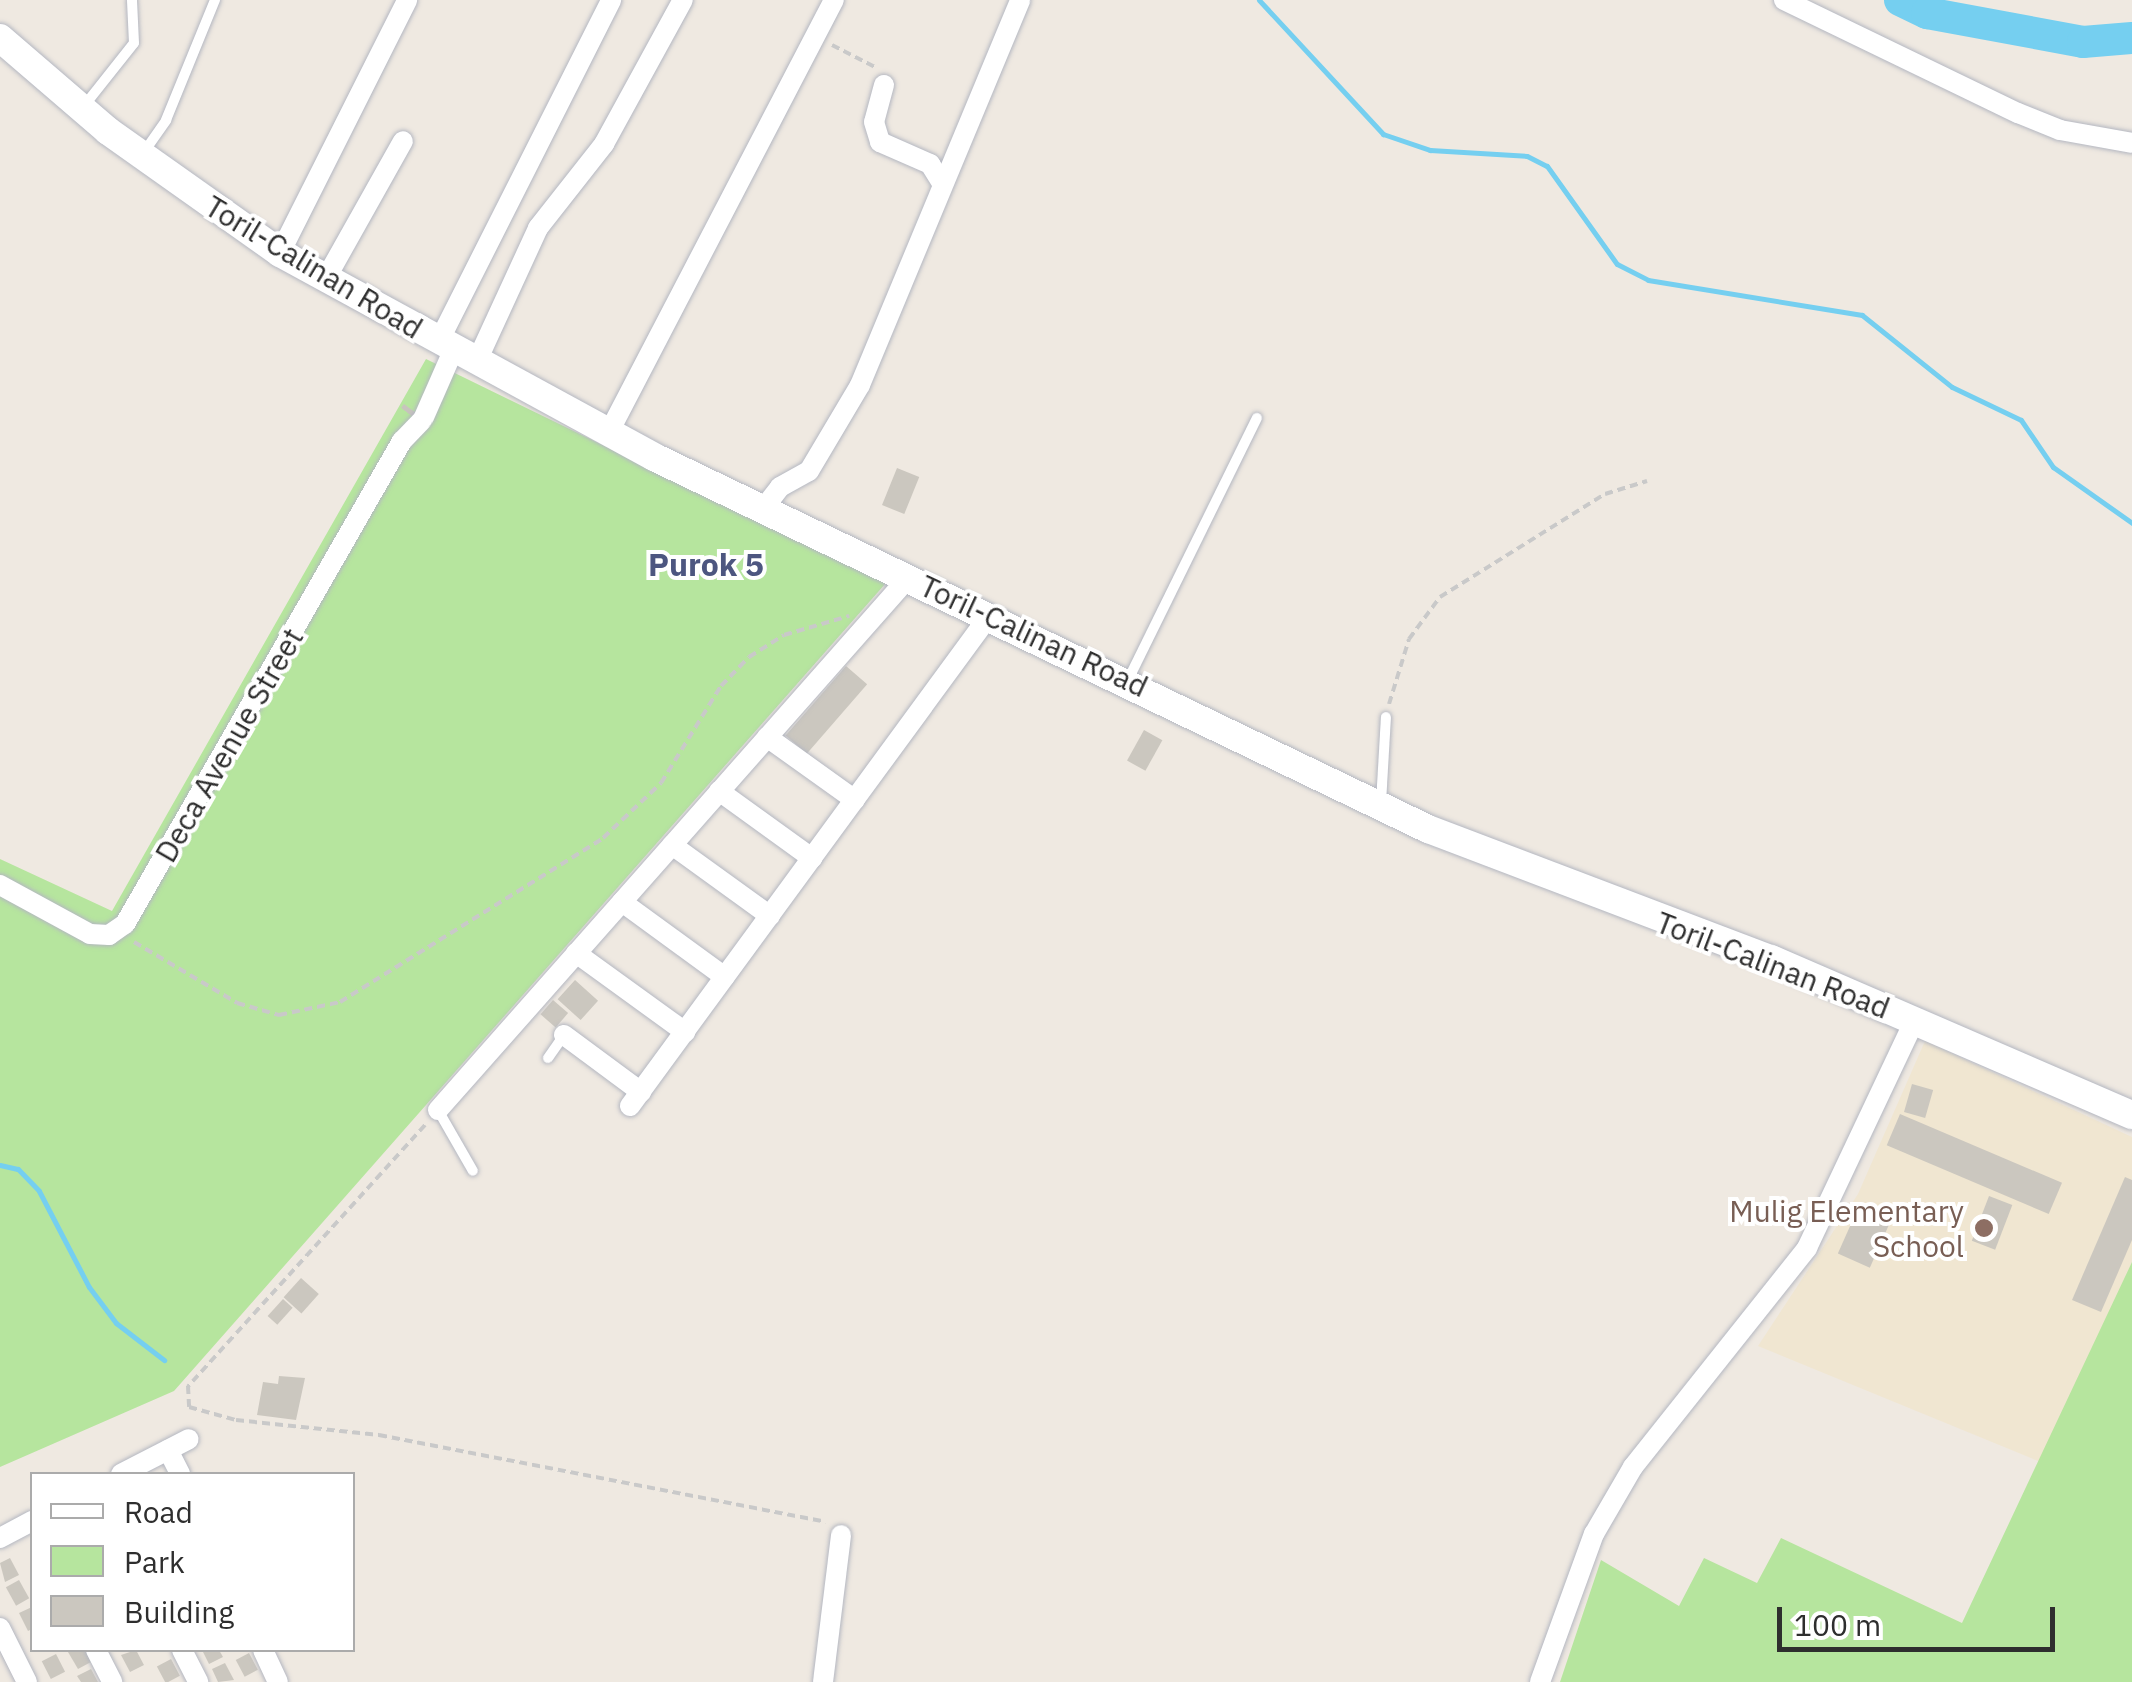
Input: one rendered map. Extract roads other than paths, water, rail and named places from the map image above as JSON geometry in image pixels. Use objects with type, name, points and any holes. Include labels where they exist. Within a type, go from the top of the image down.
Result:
[{"type":"main road","name":"Toril-Calinan Road","points":[[0,38],[141,156],[280,252],[608,434],[1128,680],[1380,807],[1479,852],[1772,959],[2132,1116]]},
{"type":"street","points":[[280,252],[407,0]]},
{"type":"street","points":[[456,352],[612,0]]},
{"type":"street","points":[[456,352],[538,228],[620,119],[684,0]]},
{"type":"street","points":[[608,434],[834,0]]},
{"type":"street","points":[[763,510],[780,488],[809,470],[843,417],[1020,0]]},
{"type":"street","points":[[1784,0],[2018,113],[2060,130],[2132,143]]},
{"type":"street","points":[[884,85],[874,122],[880,142],[930,164],[942,183]]},
{"type":"street","points":[[325,280],[402,140]]},
{"type":"street","name":"Deca Avenue Street","points":[[0,885],[81,931],[100,936],[117,931],[456,352]]},
{"type":"street","points":[[438,1110],[908,577]]},
{"type":"street","points":[[564,1036],[636,1099],[989,616]]},
{"type":"street","points":[[768,737],[855,800]]},
{"type":"street","points":[[720,791],[812,858]]},
{"type":"street","points":[[672,846],[770,916]]},
{"type":"street","points":[[622,902],[725,977]]},
{"type":"street","points":[[576,953],[685,1032]]},
{"type":"street","points":[[1540,1682],[1594,1534],[1633,1466],[1808,1248],[1915,1020]]},
{"type":"street","points":[[125,1472],[189,1439]]},
{"type":"street","points":[[168,1450],[179,1472]]},
{"type":"street","points":[[0,1538],[30,1522]]},
{"type":"street","points":[[822,1682],[841,1535]]},
{"type":"street","points":[[0,1628],[27,1682]]},
{"type":"street","points":[[97,1652],[112,1682]]},
{"type":"street","points":[[183,1652],[198,1682]]},
{"type":"street","points":[[264,1652],[278,1682]]},
{"type":"lane","points":[[82,108],[134,43],[132,0]]},
{"type":"lane","points":[[141,156],[166,120],[215,0]]},
{"type":"lane","points":[[1128,680],[1256,418]]},
{"type":"lane","points":[[1380,807],[1386,717]]},
{"type":"lane","points":[[548,1058],[564,1036]]},
{"type":"lane","points":[[438,1110],[473,1172]]},
{"type":"waterway","points":[[1259,0],[1383,134],[1430,150],[1527,156],[1547,166],[1617,264],[1648,280],[1862,315],[1952,387],[2021,420],[2053,467],[2132,523]]},
{"type":"waterway","points":[[1900,0],[1927,13],[2083,42],[2132,38]]},
{"type":"waterway","points":[[0,1165],[18,1169],[39,1191],[89,1287],[116,1323],[164,1360]]},
{"type":"tunnel","points":[[409,414],[412,410]]},
{"type":"place","name":"Mulig Elementary School","points":[[1984,1228]]},
{"type":"district","name":"Purok 5","points":[[706,564]]}]
